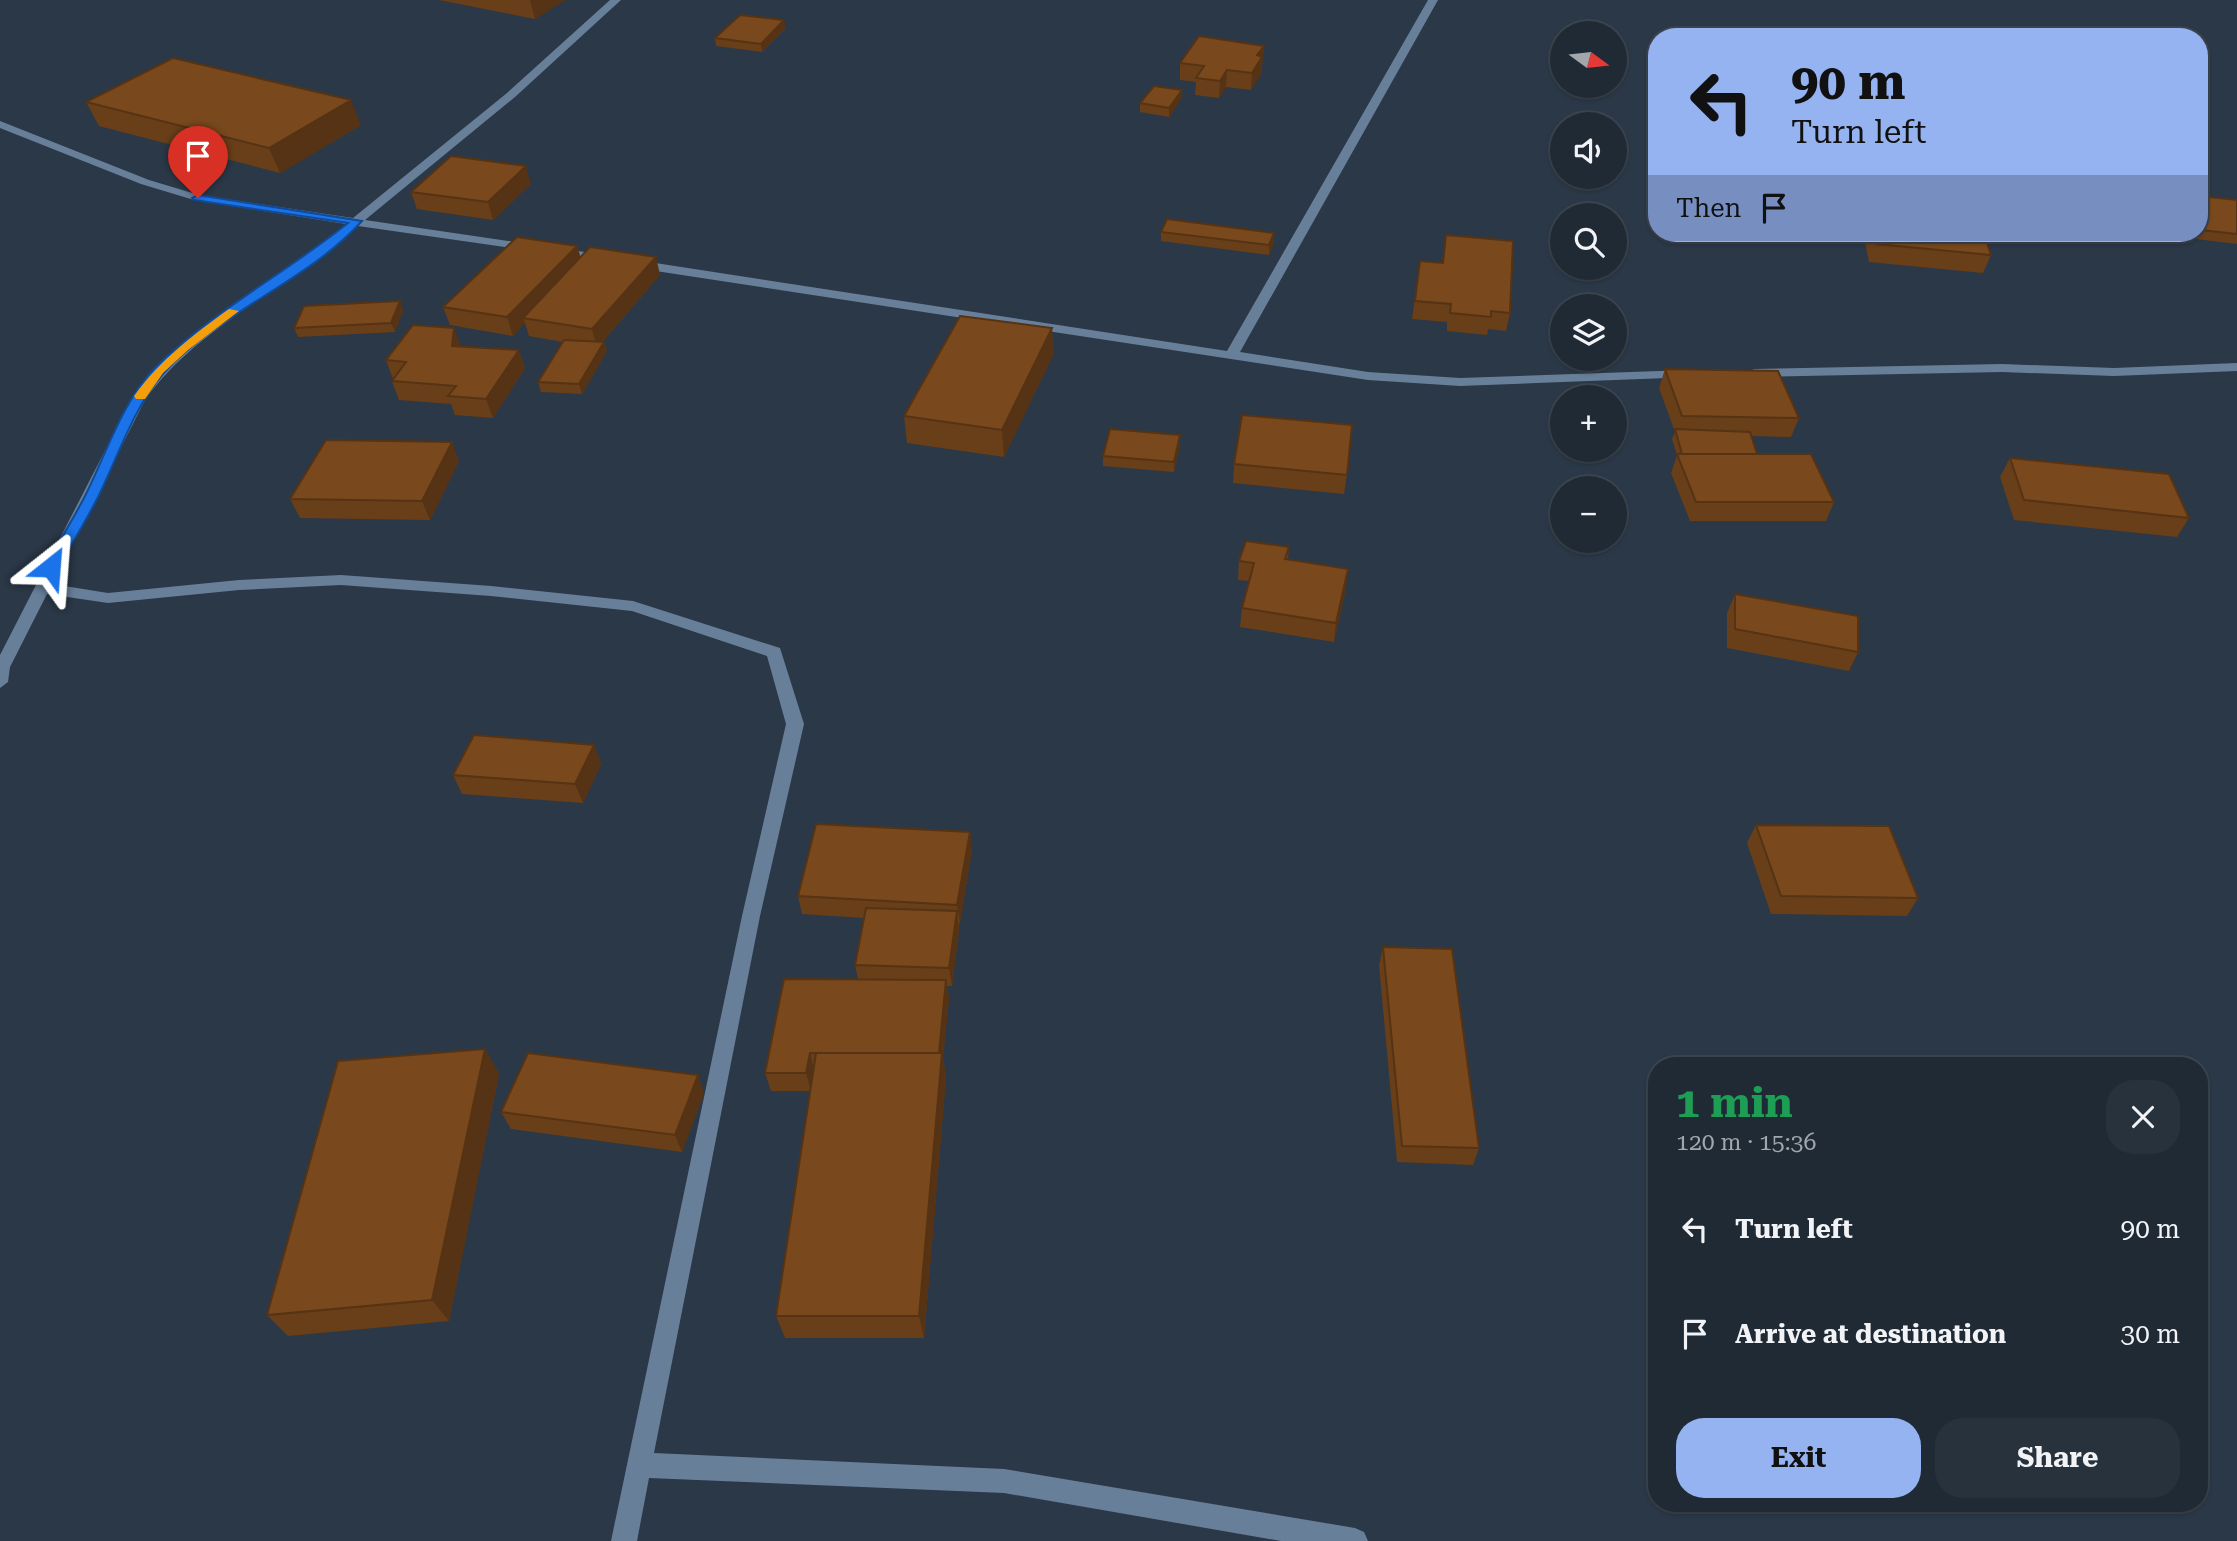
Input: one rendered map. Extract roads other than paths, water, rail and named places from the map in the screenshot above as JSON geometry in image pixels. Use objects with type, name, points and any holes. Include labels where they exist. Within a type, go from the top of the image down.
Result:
[{"type":"street","points":[[0,682],[2,667],[41,588],[91,498],[138,400],[159,371],[217,322],[306,262],[357,221],[511,95],[616,0]]},
{"type":"street","points":[[1231,356],[1433,0]]},
{"type":"street","points":[[0,124],[145,181],[198,198],[1231,356],[1368,376],[1460,382],[1709,374]]},
{"type":"street","points":[[1737,373],[2002,368],[2114,372],[2237,367]]},
{"type":"street","points":[[41,588],[108,598],[239,585],[341,580],[491,591],[633,606],[774,652],[795,724],[751,916],[624,1541]]},
{"type":"street","points":[[639,1465],[1004,1481],[1355,1541]]}]
